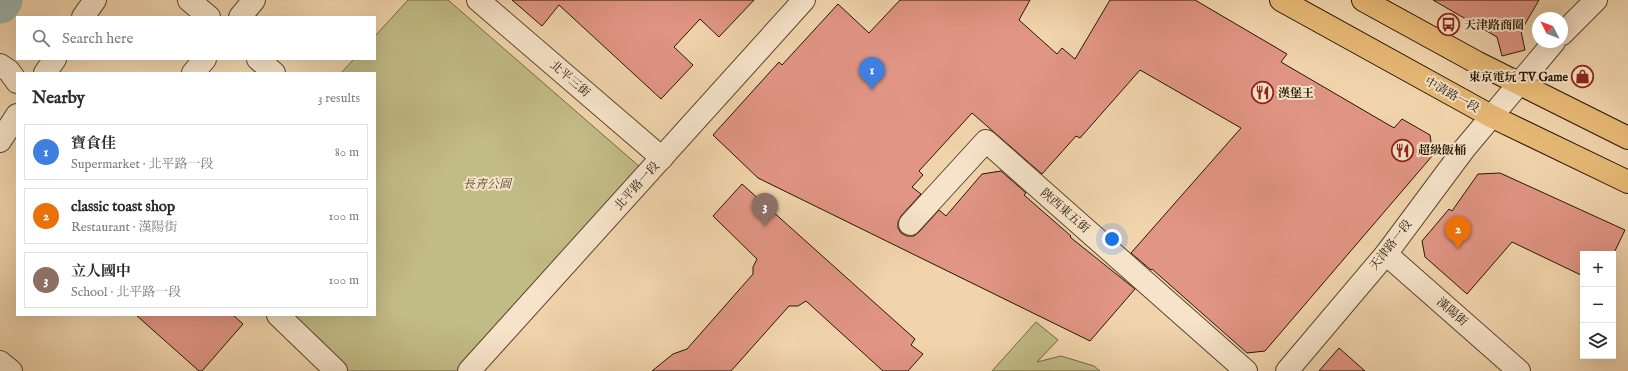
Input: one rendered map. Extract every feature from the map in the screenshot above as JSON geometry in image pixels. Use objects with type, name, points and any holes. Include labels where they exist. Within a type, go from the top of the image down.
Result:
[{"type":"main road","name":"中清路一段","points":[[1281,0],[1491,116],[1628,182]]},
{"type":"main road","points":[[1363,0],[1519,84],[1628,138]]},
{"type":"street","points":[[84,16],[95,0]]},
{"type":"street","points":[[189,0],[208,16]]},
{"type":"street","points":[[241,16],[254,0]]},
{"type":"street","name":"北平三街","points":[[478,0],[662,158]]},
{"type":"street","points":[[1568,28],[1596,0]]},
{"type":"street","name":"北平路一段","points":[[469,371],[662,158],[795,3]]},
{"type":"street","name":"天津路一段","points":[[1287,371],[1386,254],[1454,162],[1549,48]]},
{"type":"street","points":[[46,72],[54,60]]},
{"type":"street","points":[[194,72],[204,60]]},
{"type":"street","points":[[259,60],[273,72]]},
{"type":"street","points":[[0,141],[16,117]]},
{"type":"street","name":"陝西東五街","points":[[910,224],[986,141],[1246,371]]},
{"type":"street","name":"漢陽街","points":[[1386,254],[1519,371]]},
{"type":"street","points":[[279,316],[336,371]]},
{"type":"street","points":[[0,362],[11,371]]},
{"type":"green space","name":"長青公園","points":[[408,0],[448,0],[648,174],[469,371],[336,371],[279,316],[376,316],[376,72],[342,72],[353,60],[376,60],[376,35]]},
{"type":"green space","points":[[1036,322],[1058,340],[1037,362],[1061,356],[1094,366],[1100,371],[992,371]]},
{"type":"building","points":[[512,0],[754,0],[719,37],[700,19],[674,47],[693,65],[661,99],[559,5],[542,26]]},
{"type":"building","points":[[900,0],[1030,0],[1019,20],[1057,54],[1062,48],[1075,59],[1110,0],[1195,0],[1287,54],[1281,62],[1394,128],[1402,119],[1430,135],[1433,155],[1265,351],[1247,353],[1152,269],[1151,270],[1131,253],[1241,128],[1140,70],[1080,138],[1076,136],[1042,174],[972,113],[919,171],[923,175],[912,187],[921,194],[901,216],[898,222],[898,228],[901,233],[907,236],[914,236],[939,210],[946,216],[982,174],[1001,171],[1026,193],[1024,195],[1071,236],[1070,237],[1135,289],[1090,341],[758,178],[713,135],[779,62],[782,65],[838,4],[869,33]]},
{"type":"building","points":[[1433,0],[1539,0],[1521,31],[1525,50],[1502,56],[1497,37]]},
{"type":"building","points":[[1500,173],[1625,230],[1615,251],[1580,251],[1580,275],[1512,242],[1467,294],[1425,257],[1422,241],[1449,209],[1452,211],[1478,174]]},
{"type":"building","points":[[742,184],[915,339],[911,345],[923,354],[908,371],[883,371],[806,301],[798,306],[789,306],[731,371],[652,371],[673,354],[687,349],[753,274],[753,267],[757,259],[713,216]]},
{"type":"building","points":[[137,316],[234,316],[243,324],[202,371],[199,371]]},
{"type":"building","points":[[1339,348],[1365,371],[1319,371]]},
{"type":"place","name":"天津路商圈","points":[[1449,25]]},
{"type":"place","name":"東京電玩 TV Game","points":[[1583,77]]},
{"type":"place","name":"寶食佳","points":[[872,90]]},
{"type":"place","name":"漢堡王","points":[[1262,93]]},
{"type":"place","name":"超級飯桶","points":[[1403,150]]},
{"type":"place","name":"立人國中","points":[[765,226]]},
{"type":"place","name":"classic toast shop","points":[[1458,249]]}]
